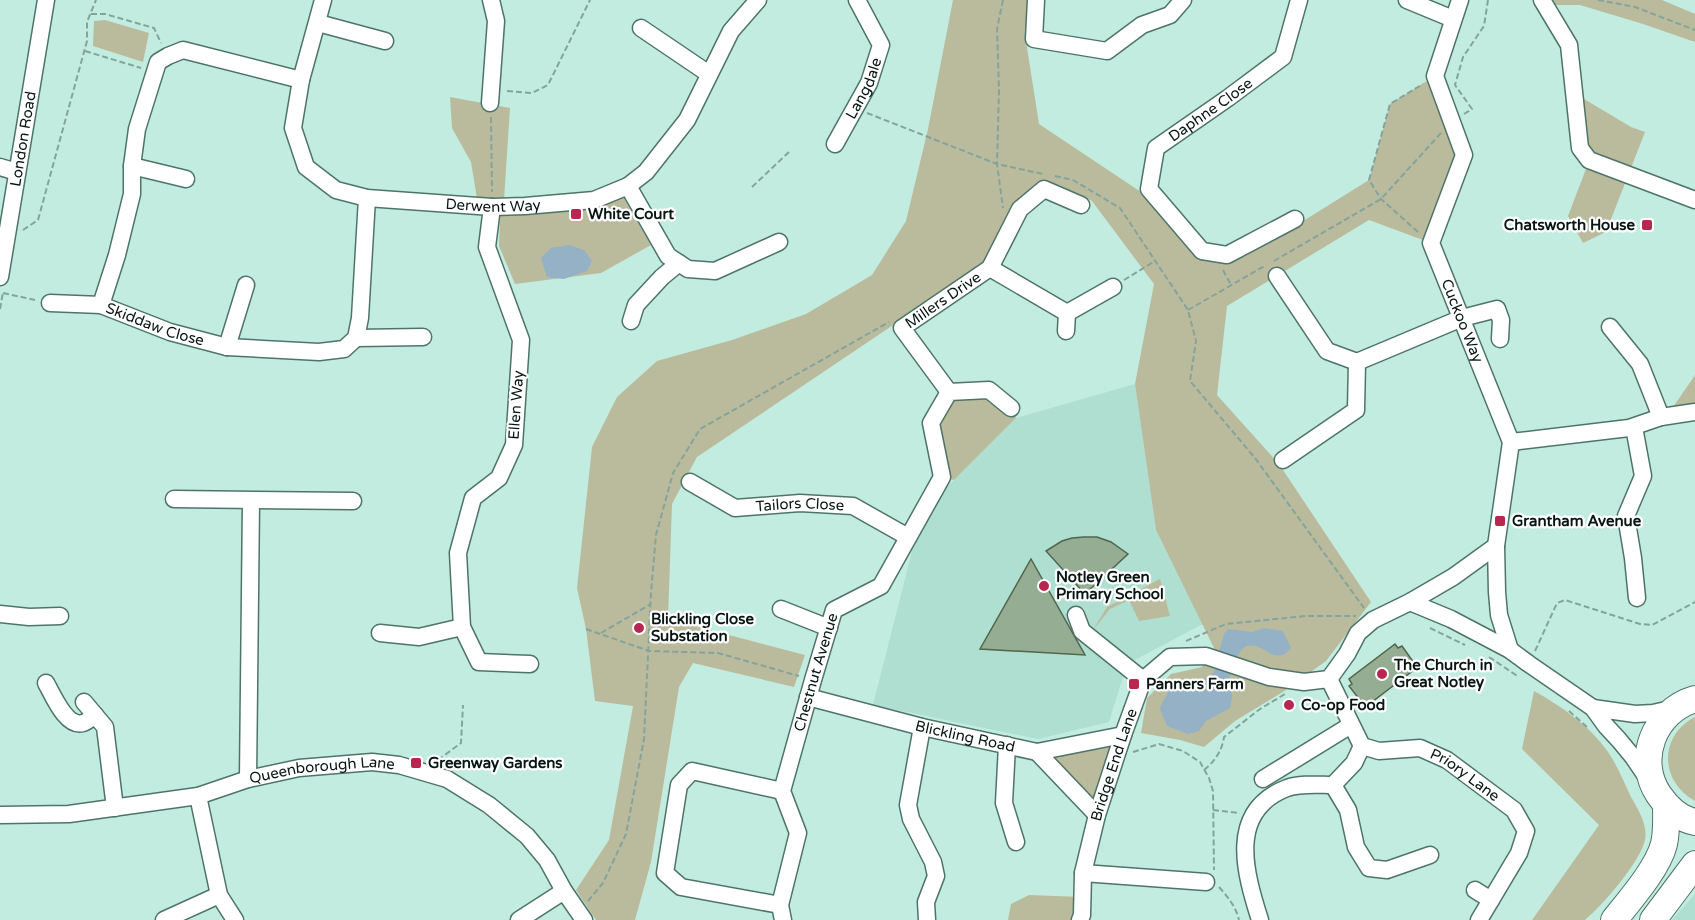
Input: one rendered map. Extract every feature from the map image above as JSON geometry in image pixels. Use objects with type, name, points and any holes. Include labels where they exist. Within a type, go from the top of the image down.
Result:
[{"type":"highway","points":[[1614,920],[1644,880],[1661,852],[1666,833],[1659,796],[1649,773],[1647,758],[1655,730],[1664,718],[1685,704]]},
{"type":"highway","points":[[1659,796],[1677,815],[1695,822]]},
{"type":"highway","points":[[1653,920],[1695,864]]},
{"type":"street","name":"Derwent Way","points":[[323,0],[301,80],[293,128],[306,167],[336,190],[367,198],[492,207],[594,200],[628,186],[646,172],[687,120],[730,31],[758,0]]},
{"type":"street","points":[[491,0],[496,21],[491,97]]},
{"type":"street","name":"Langdale","points":[[835,144],[869,83],[881,45],[856,0]]},
{"type":"street","points":[[1036,0],[1034,39],[1107,51],[1142,25],[1170,15],[1183,0]]},
{"type":"street","name":"Daphne Close","points":[[1295,219],[1227,255],[1202,251],[1149,189],[1156,148],[1283,57],[1299,0]]},
{"type":"street","points":[[1407,0],[1454,19]]},
{"type":"street","points":[[1431,243],[1464,154],[1435,76],[1460,0]]},
{"type":"street","points":[[1542,0],[1569,45],[1580,148],[1589,160],[1695,200]]},
{"type":"street","name":"London Road","points":[[1,285],[42,1]]},
{"type":"street","points":[[318,22],[385,41]]},
{"type":"street","points":[[641,28],[709,74]]},
{"type":"street","points":[[168,56],[183,50],[301,80]]},
{"type":"street","name":"Skiddaw Close","points":[[168,56],[158,62],[137,129],[132,166],[132,194],[117,255],[101,305],[170,332],[227,347],[319,352],[344,349],[356,338]]},
{"type":"street","points":[[132,166],[186,179]]},
{"type":"street","points":[[0,167],[17,172]]},
{"type":"street","points":[[628,186],[668,256],[688,269],[716,271],[779,242]]},
{"type":"street","name":"Millers Drive","points":[[949,392],[902,328],[990,268],[1020,209],[1044,189],[1081,205]]},
{"type":"street","points":[[367,198],[360,318],[356,338],[423,337]]},
{"type":"street","name":"Ellen Way","points":[[492,207],[487,247],[521,340],[514,445],[499,478],[473,498],[458,553],[462,627],[479,662],[530,664]]},
{"type":"street","name":"Cuckoo Way","points":[[1431,243],[1511,442],[1496,546],[1499,615],[1510,650]]},
{"type":"street","points":[[631,321],[636,305],[662,277],[679,263]]},
{"type":"street","name":"Millers Drive","points":[[990,268],[1066,314]]},
{"type":"street","points":[[1276,276],[1327,351],[1357,362],[1494,303],[1502,320],[1500,339]]},
{"type":"street","points":[[227,347],[246,285]]},
{"type":"street","points":[[1066,332],[1066,314],[1113,287]]},
{"type":"street","points":[[50,303],[101,305]]},
{"type":"street","points":[[1610,327],[1640,364],[1661,417]]},
{"type":"street","points":[[1283,460],[1356,410],[1357,362]]},
{"type":"street","points":[[949,392],[989,390],[1011,408]]},
{"type":"street","name":"Chestnut Avenue","points":[[782,791],[834,610],[881,586],[942,477],[932,423],[949,392]]},
{"type":"street","points":[[1511,442],[1634,427],[1661,417],[1695,412]]},
{"type":"street","points":[[1634,427],[1642,476],[1626,516],[1633,558],[1636,598]]},
{"type":"street","name":"Tailors Close","points":[[690,482],[735,508],[800,502],[853,506],[908,537]]},
{"type":"street","points":[[174,499],[353,501]]},
{"type":"street","points":[[248,779],[251,501]]},
{"type":"street","points":[[1306,682],[1329,679],[1347,654],[1358,633],[1373,620],[1453,577],[1496,546]]},
{"type":"street","points":[[1410,602],[1451,619],[1510,650],[1593,708],[1605,726],[1633,757],[1659,796]]},
{"type":"street","points":[[781,609],[828,628]]},
{"type":"street","points":[[0,614],[29,617],[60,616]]},
{"type":"street","points":[[1076,615],[1082,631],[1143,680]]},
{"type":"street","points":[[380,633],[419,637],[462,627]]},
{"type":"street","name":"Bridge End Lane","points":[[1080,920],[1083,873],[1097,815],[1143,680],[1170,657],[1206,656],[1269,677],[1306,682]]},
{"type":"street","points":[[1260,920],[1246,874],[1244,845],[1252,814],[1266,800],[1288,788],[1333,785],[1354,763],[1362,746],[1329,679]]},
{"type":"street","points":[[46,683],[71,723],[84,723],[90,709],[105,727],[115,807]]},
{"type":"street","name":"Blickling Road","points":[[808,697],[922,727],[1037,752],[1123,735]]},
{"type":"street","points":[[1593,708],[1635,714],[1653,713],[1685,704]]},
{"type":"street","points":[[1263,779],[1351,725]]},
{"type":"street","points":[[922,727],[908,805],[911,819],[933,862],[936,876],[926,902],[927,920]]},
{"type":"street","points":[[1007,745],[1004,803],[1016,843]]},
{"type":"street","name":"Priory Lane","points":[[1362,746],[1378,751],[1420,748],[1447,760],[1514,810],[1526,831],[1519,852],[1479,920]]},
{"type":"street","points":[[1037,752],[1097,815]]},
{"type":"street","name":"Queenborough Lane","points":[[0,815],[69,814],[198,796],[248,779],[299,768],[372,762],[399,765],[447,779],[489,805],[527,836],[547,860],[564,891],[584,920]]},
{"type":"street","points":[[692,771],[782,791],[798,834],[781,913],[681,886],[665,873],[679,785],[692,771]]},
{"type":"street","points":[[1333,785],[1347,810],[1356,847],[1369,868],[1387,870],[1430,855]]},
{"type":"street","points":[[198,796],[219,895],[235,920]]},
{"type":"street","points":[[1083,873],[1211,878]]},
{"type":"street","points":[[1475,890],[1491,900]]},
{"type":"street","points":[[519,920],[564,891]]},
{"type":"street","points":[[164,920],[219,895]]},
{"type":"path","points":[[22,231],[38,220],[85,51],[87,22],[96,0]]},
{"type":"path","points":[[492,207],[491,97],[532,93],[548,86],[590,0]]},
{"type":"path","points":[[997,164],[999,90],[997,29],[1003,0]]},
{"type":"path","points":[[1188,310],[1381,199],[1452,122],[1472,109],[1455,85],[1463,57],[1484,26],[1488,0]]},
{"type":"path","points":[[1598,0],[1635,7],[1695,30]]},
{"type":"path","points":[[90,14],[105,14],[154,28],[168,56]]},
{"type":"path","points":[[85,51],[155,73]]},
{"type":"path","points":[[1431,243],[1381,199],[1369,180],[1390,104],[1435,76]]},
{"type":"path","points":[[855,108],[997,164],[1073,180],[1120,208],[1188,310],[1196,341],[1190,381],[1255,458],[1368,613]]},
{"type":"path","points":[[752,187],[789,152]]},
{"type":"path","points":[[1113,287],[1155,261]]},
{"type":"path","points":[[1,285],[50,303]]},
{"type":"path","points":[[1529,664],[1557,603],[1565,600],[1640,624],[1652,625],[1695,602]]},
{"type":"path","points":[[599,633],[651,604]]},
{"type":"path","points":[[1183,642],[1226,624],[1306,616],[1362,616]]},
{"type":"path","points":[[1429,627],[1472,648]]},
{"type":"path","points":[[586,629],[649,651],[718,653],[813,680]]},
{"type":"path","points":[[1482,653],[1527,682]]},
{"type":"path","points":[[1204,770],[1212,764],[1222,748],[1224,737],[1260,710],[1306,682]]},
{"type":"path","points":[[422,771],[461,743],[463,705]]},
{"type":"path","points":[[1562,705],[1590,730]]},
{"type":"path","points":[[1115,761],[1130,753],[1159,744],[1183,751],[1200,762],[1213,791],[1211,878],[1227,896],[1239,920]]},
{"type":"path","points":[[1214,810],[1252,814]]},
{"type":"shaded area","points":[[953,0],[1028,0],[1026,41],[1039,124],[1144,194],[1201,257],[1300,223],[1369,180],[1390,104],[1435,76],[1464,155],[1431,243],[1369,220],[1227,306],[1217,395],[1279,464],[1371,602],[1326,661],[1286,690],[1235,721],[1204,747],[1141,733],[1147,698],[1171,674],[1202,667],[1214,648],[1156,530],[1135,384],[1154,284],[1092,201],[1047,182],[984,264],[697,457],[672,504],[668,619],[805,655],[794,687],[693,663],[679,687],[651,862],[635,920],[596,920],[576,890],[609,840],[633,706],[595,701],[586,629],[577,588],[592,447],[617,397],[657,361],[732,340],[806,314],[872,275],[906,221],[928,129]]},
{"type":"shaded area","points":[[1546,0],[1662,0],[1695,14],[1695,42],[1580,5],[1549,5]]},
{"type":"shaded area","points":[[105,20],[149,33],[143,62],[93,46],[94,21]]},
{"type":"shaded area","points":[[1574,93],[1631,127],[1645,132],[1606,232],[1583,243],[1568,216],[1589,161]]},
{"type":"shaded area","points":[[450,97],[510,108],[504,200],[478,205],[471,162],[452,128]]},
{"type":"shaded area","points":[[622,195],[651,245],[601,273],[515,284],[499,246],[500,214],[598,208]]},
{"type":"shaded area","points":[[1695,375],[1695,411],[1667,416]]},
{"type":"shaded area","name":"Notley Green Primary School","points":[[1135,384],[1156,530],[1203,624],[1127,664],[1109,722],[1038,739],[873,705],[913,547],[947,487],[1016,418]]},
{"type":"shaded area","points":[[989,390],[1011,408],[1016,418],[954,480],[942,477],[931,423],[949,392]]},
{"type":"shaded area","points":[[1160,579],[1170,616],[1139,621],[1129,600],[1110,609],[1093,630],[1107,607]]},
{"type":"shaded area","points":[[1534,691],[1574,717],[1601,743],[1617,768],[1644,823],[1645,840],[1636,860],[1611,894],[1585,920],[1532,920],[1599,825],[1522,749]]},
{"type":"shaded area","points":[[1695,717],[1695,801],[1683,793],[1675,783],[1668,759],[1674,735]]},
{"type":"shaded area","points":[[1123,735],[1097,815],[1037,752]]},
{"type":"shaded area","points":[[1695,894],[1695,920],[1672,920]]},
{"type":"shaded area","points":[[1029,895],[1082,897],[1080,920],[1008,920],[1011,904]]},
{"type":"water","points":[[569,245],[584,250],[592,261],[587,271],[564,279],[547,277],[541,258],[551,248]]},
{"type":"water","points":[[1264,628],[1283,631],[1291,648],[1279,656],[1257,647],[1245,647],[1238,656],[1230,677],[1232,694],[1230,708],[1206,721],[1199,731],[1188,734],[1167,726],[1160,709],[1165,697],[1177,686],[1205,679],[1213,674],[1224,634],[1228,629],[1252,632]]},
{"type":"building","points":[[1097,537],[1111,542],[1128,554],[1085,594],[1046,551],[1062,541]]},
{"type":"building","points":[[1031,559],[1085,655],[980,649]]},
{"type":"building","name":"The Church in Great Notley","points":[[1395,644],[1398,648],[1402,646],[1414,663],[1412,665],[1415,669],[1368,705],[1365,702],[1363,704],[1349,686],[1352,684],[1349,679]]},
{"type":"place","name":"White Court","points":[[576,214]]},
{"type":"place","name":"Chatsworth House","points":[[1647,225]]},
{"type":"place","name":"Grantham Avenue","points":[[1500,521]]},
{"type":"place","name":"Notley Green Primary School","points":[[1044,586]]},
{"type":"place","name":"Blickling Close Substation","points":[[639,628]]},
{"type":"place","name":"The Church in Great Notley","points":[[1382,674]]},
{"type":"place","name":"Panners Farm","points":[[1134,684]]},
{"type":"place","name":"Co-op Food","points":[[1289,705]]},
{"type":"place","name":"Greenway Gardens","points":[[416,763]]}]
